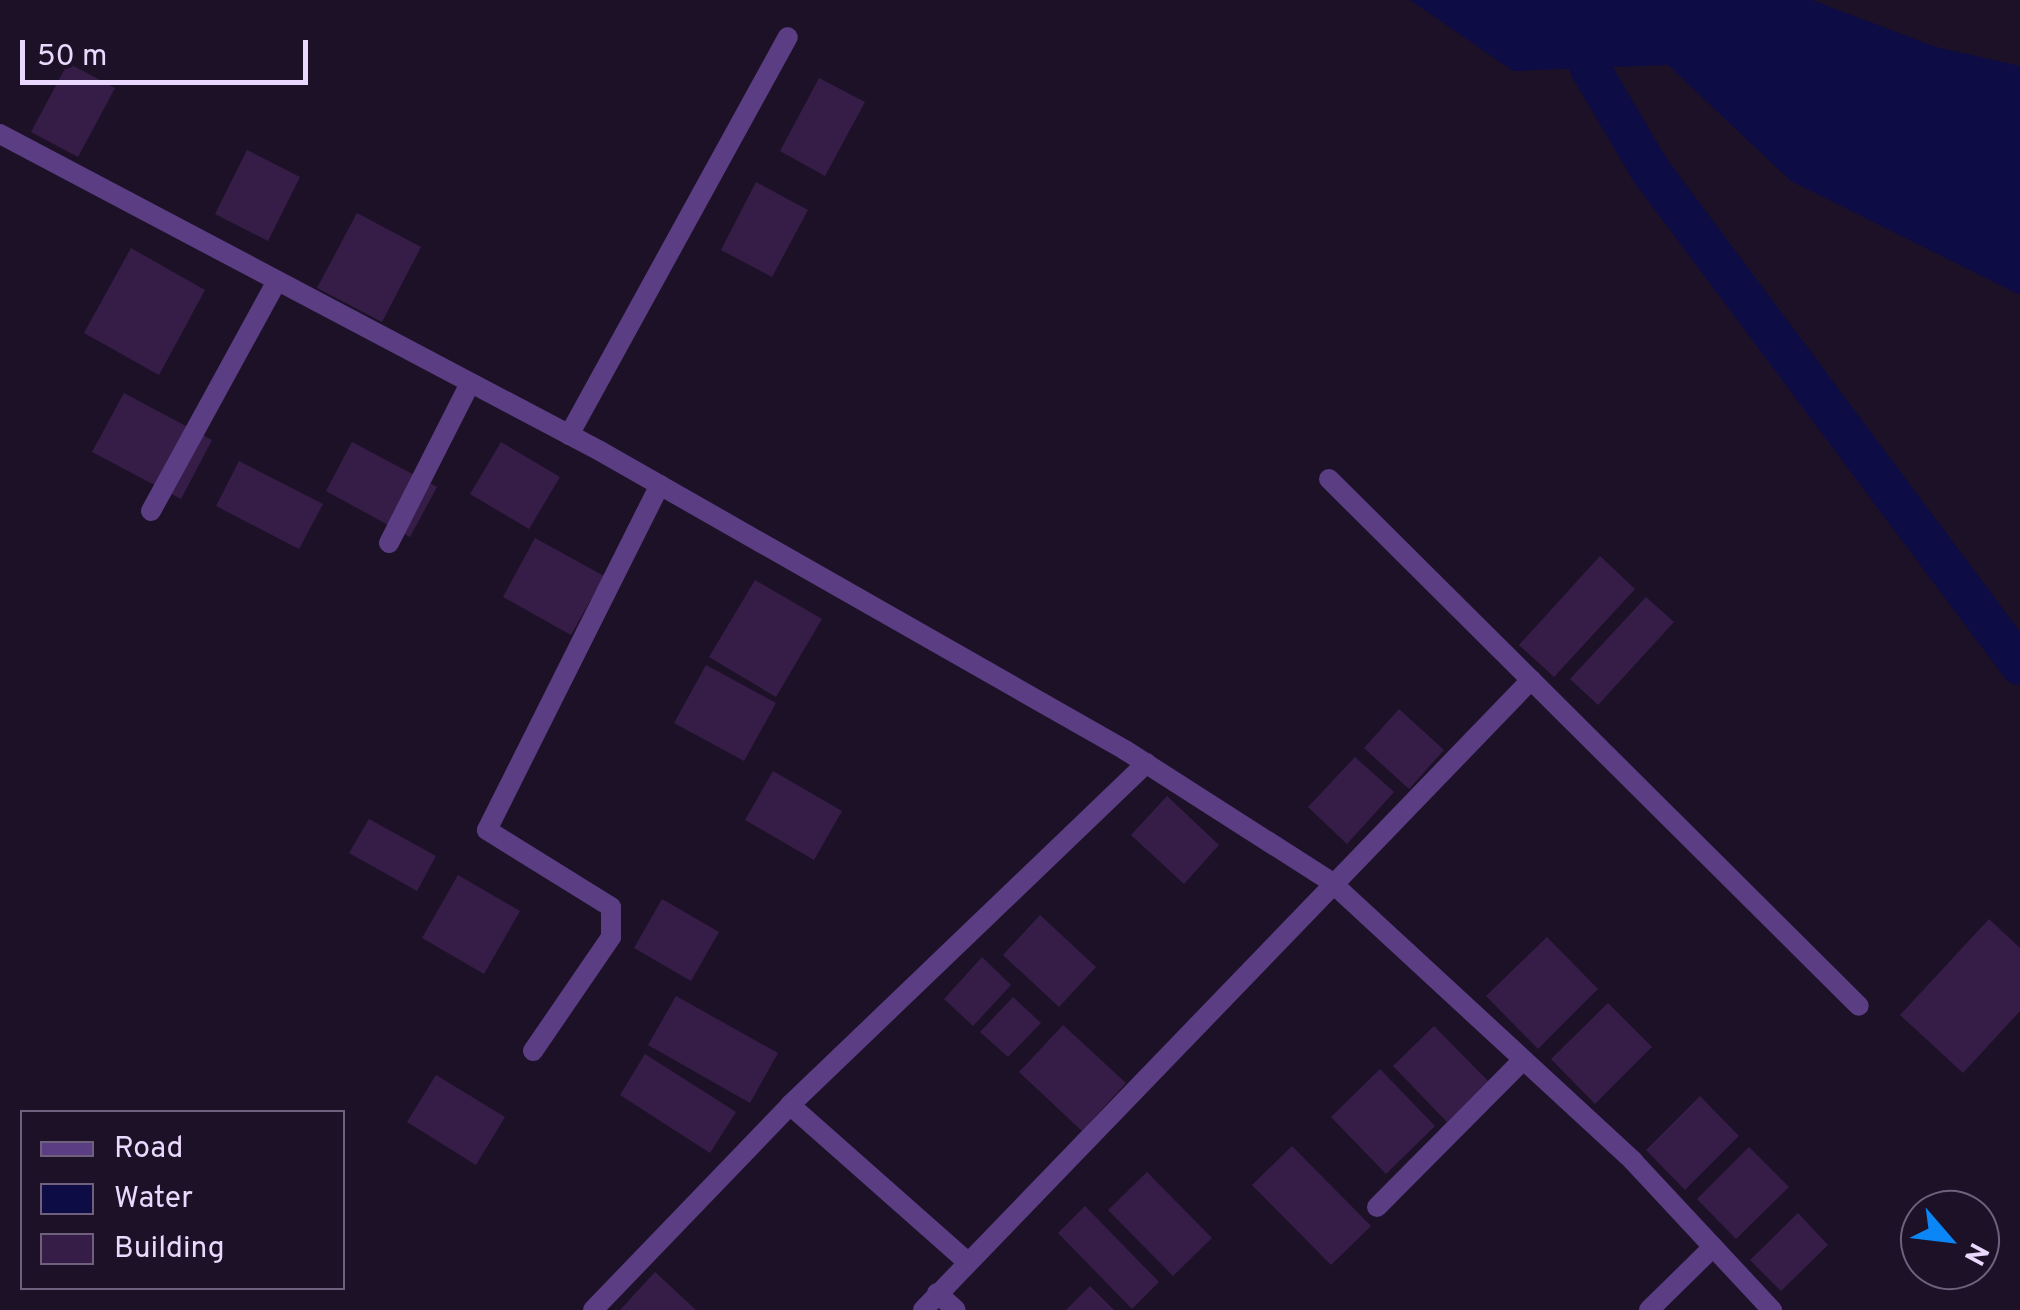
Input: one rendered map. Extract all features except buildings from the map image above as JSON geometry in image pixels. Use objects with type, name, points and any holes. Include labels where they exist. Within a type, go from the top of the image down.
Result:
[{"type":"street","points":[[570,435],[788,37]]},
{"type":"street","points":[[0,134],[660,485],[1147,763],[1330,881],[1524,1060],[1772,1310]]},
{"type":"street","points":[[150,512],[276,281]]},
{"type":"street","points":[[389,543],[470,382]]},
{"type":"street","points":[[1329,479],[1860,1006]]},
{"type":"street","points":[[534,1051],[611,937],[612,907],[487,830],[660,485]]},
{"type":"street","points":[[923,1310],[966,1260],[1330,881],[1531,680]]},
{"type":"street","points":[[593,1310],[790,1105],[1147,763]]},
{"type":"street","points":[[1377,1206],[1524,1060]]},
{"type":"street","points":[[790,1105],[966,1260]]},
{"type":"street","points":[[1649,1310],[1713,1247]]},
{"type":"street","points":[[937,1294],[956,1310]]},
{"type":"water","points":[[1410,0],[1812,0],[1936,47],[2020,66],[2020,295],[1791,181],[1668,65],[1513,71]]},
{"type":"waterway","points":[[1579,0],[1590,68],[1650,170],[2020,665]]}]
